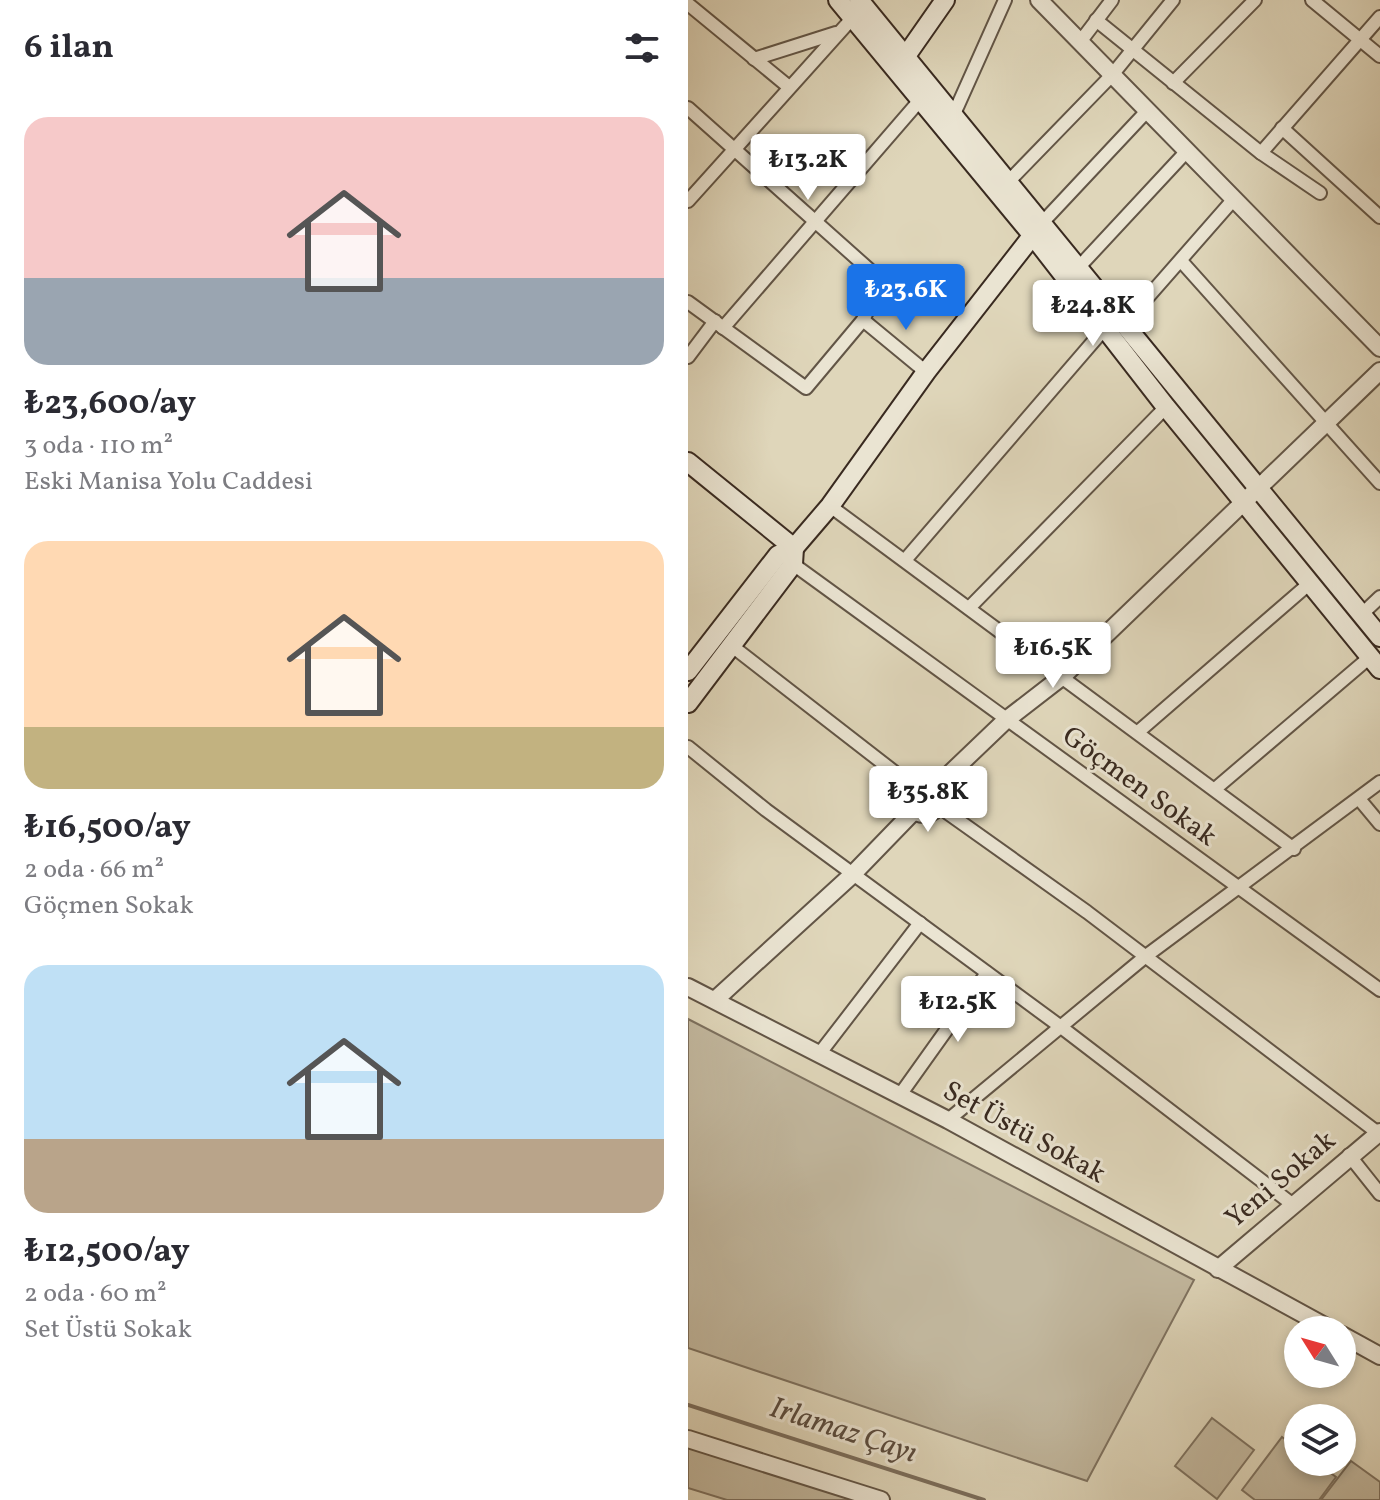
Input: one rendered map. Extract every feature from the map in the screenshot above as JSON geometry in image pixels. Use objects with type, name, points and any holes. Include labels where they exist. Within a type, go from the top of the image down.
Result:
[{"type":"main road","points":[[838,0],[861,6],[902,62],[954,114],[1009,181],[1038,230],[1105,328],[1375,663]]},
{"type":"main road","points":[[902,62],[945,0]]},
{"type":"main road","points":[[902,62],[921,99],[1038,230],[1079,267],[1126,322],[1380,637]]},
{"type":"main road","points":[[688,703],[732,646],[926,372],[1038,230]]},
{"type":"main road","points":[[688,462],[793,556]]},
{"type":"main road","points":[[688,671],[778,555],[793,556]]},
{"type":"street","points":[[954,114],[1005,0]]},
{"type":"street","points":[[1039,0],[1380,348]]},
{"type":"street","points":[[1080,42],[1112,0]]},
{"type":"street","points":[[1009,181],[1112,75],[1173,0]]},
{"type":"street","points":[[1173,83],[1255,0]]},
{"type":"street","points":[[1318,2],[1380,56]]},
{"type":"street","points":[[688,4],[789,87]]},
{"type":"street","points":[[689,199],[861,6]]},
{"type":"street","points":[[1261,153],[1380,17]]},
{"type":"street","points":[[1096,20],[1261,153],[1320,193]]},
{"type":"street","points":[[754,59],[839,32]]},
{"type":"street","points":[[688,357],[816,221],[921,99]]},
{"type":"street","points":[[688,108],[882,281],[863,320],[806,388],[688,302]]},
{"type":"street","points":[[1038,230],[1147,111]]},
{"type":"street","points":[[1282,128],[1380,217]]},
{"type":"street","points":[[1079,267],[1186,152]]},
{"type":"street","points":[[1126,322],[1182,262],[1233,200]]},
{"type":"street","points":[[1182,262],[1380,483]]},
{"type":"street","points":[[863,320],[926,372]]},
{"type":"street","points":[[906,559],[1105,328]]},
{"type":"street","points":[[937,786],[1006,720],[1063,676],[1380,371]]},
{"type":"street","points":[[969,608],[1166,407]]},
{"type":"street","points":[[830,506],[906,559],[1294,849]]},
{"type":"street","name":"Göçmen Sokak","points":[[793,556],[1006,720],[1380,990]]},
{"type":"street","points":[[1138,732],[1310,583]]},
{"type":"street","points":[[1362,614],[1380,597]]},
{"type":"street","points":[[732,646],[911,785]]},
{"type":"street","points":[[1215,789],[1375,663]]},
{"type":"street","points":[[688,747],[852,875],[1061,1027],[1292,1204]]},
{"type":"street","points":[[927,780],[937,786],[941,796],[938,806],[927,814],[914,811],[907,799],[911,785],[927,780]]},
{"type":"street","points":[[948,1120],[1146,956],[1360,800],[1380,782]]},
{"type":"street","points":[[1360,800],[1380,824]]},
{"type":"street","points":[[938,806],[1146,956],[1379,1133]]},
{"type":"street","points":[[715,1000],[852,875],[914,811]]},
{"type":"street","points":[[820,1053],[920,923]]},
{"type":"street","points":[[900,1095],[987,973]]},
{"type":"street","name":"Set Üstü Sokak","points":[[688,987],[948,1120],[1306,1316]]},
{"type":"street","name":"Yeni Sokak","points":[[1218,1269],[1349,1155],[1379,1133]]},
{"type":"street","points":[[1349,1155],[1380,1194]]},
{"type":"street","points":[[1356,1343],[1380,1356]]},
{"type":"street","points":[[688,1439],[881,1500]]},
{"type":"shaded area","points":[[688,1019],[1194,1280],[1087,1481],[688,1348]]},
{"type":"shaded area","points":[[1212,1418],[1254,1450],[1217,1499],[1175,1466]]},
{"type":"shaded area","points":[[1282,1437],[1284,1476],[1336,1477],[1319,1500],[1255,1500],[1242,1490]]},
{"type":"shaded area","points":[[688,1447],[854,1500],[727,1500],[688,1488]]},
{"type":"shaded area","points":[[1356,1465],[1380,1482],[1380,1500],[1321,1500],[1339,1476],[1356,1476]]},
{"type":"waterway","name":"Irlamaz Çayı","points":[[688,1405],[984,1500]]}]
